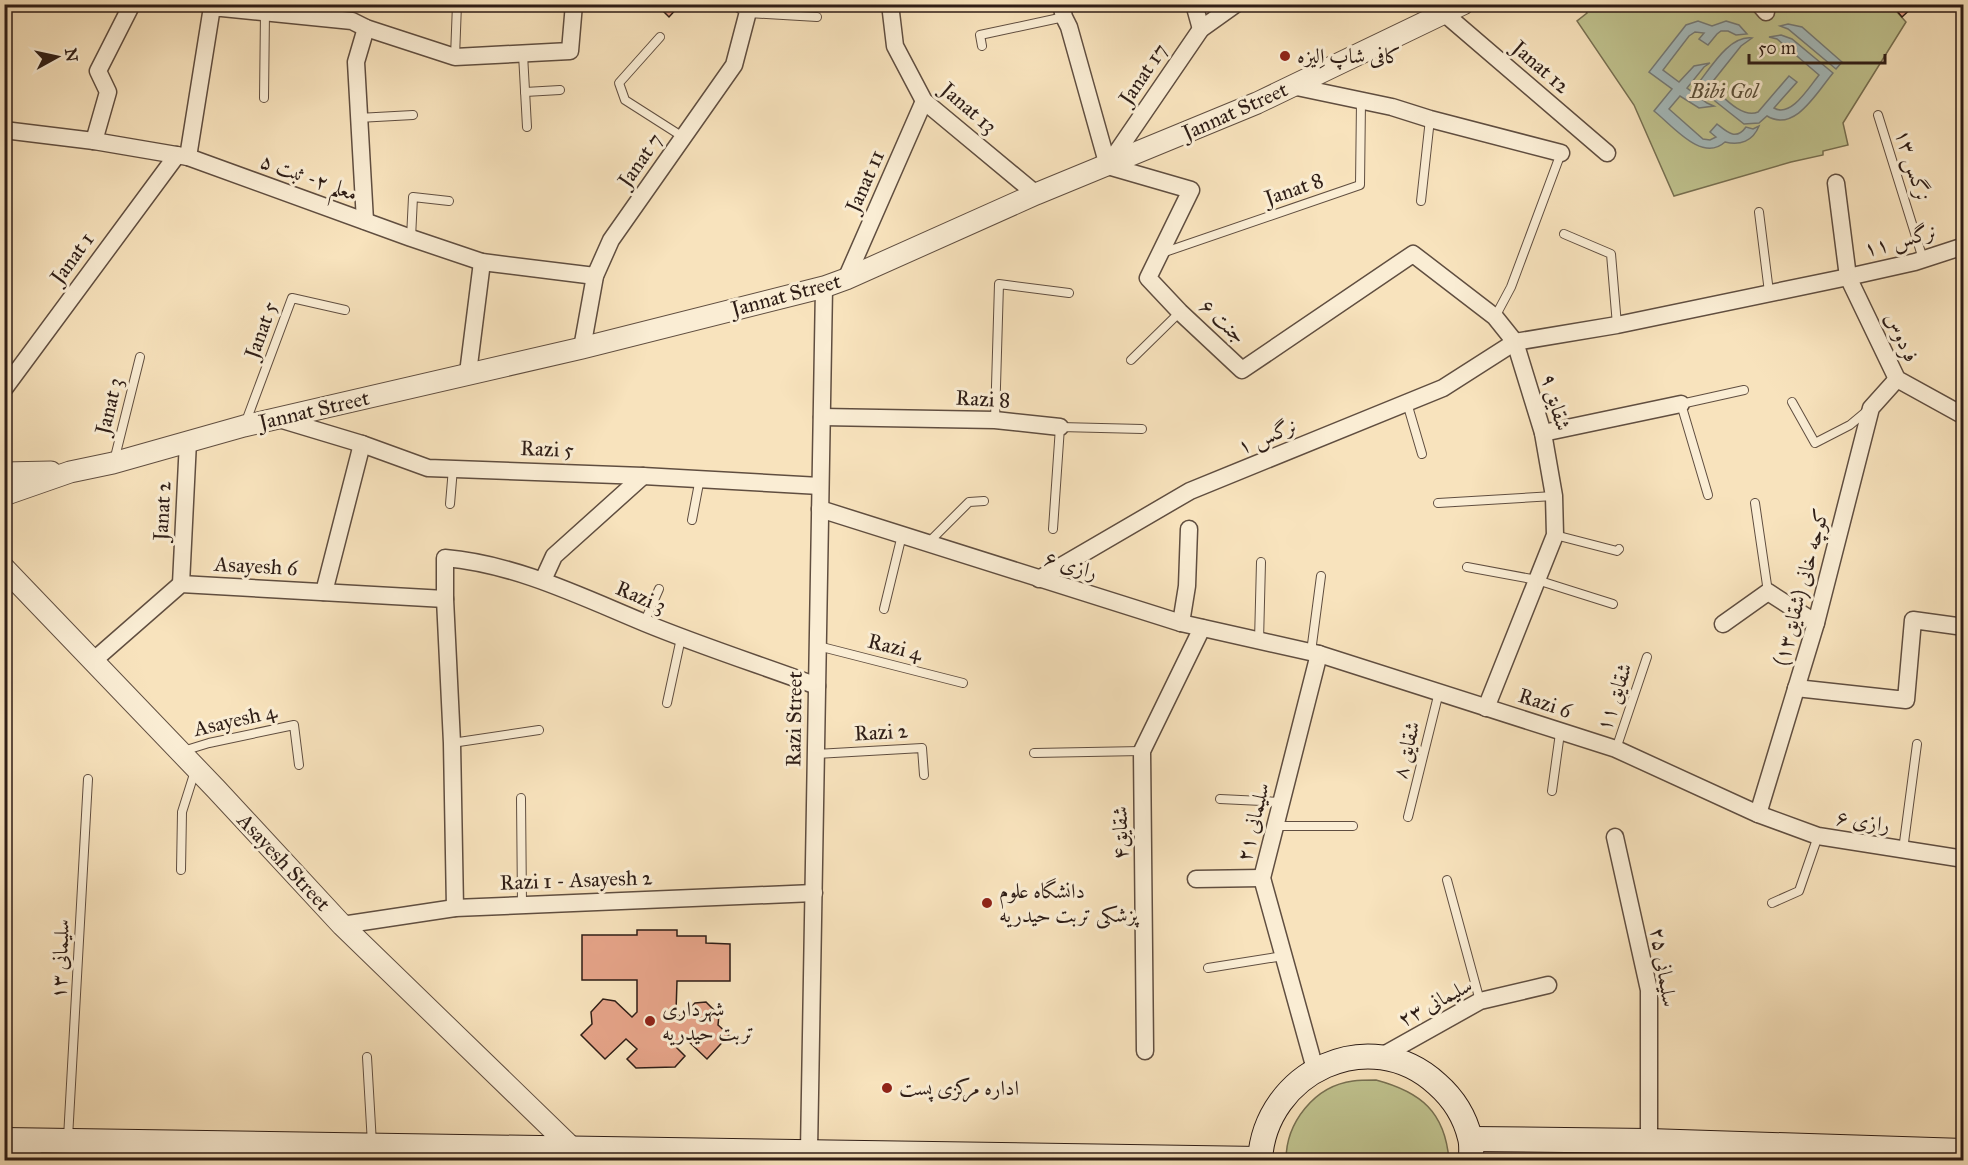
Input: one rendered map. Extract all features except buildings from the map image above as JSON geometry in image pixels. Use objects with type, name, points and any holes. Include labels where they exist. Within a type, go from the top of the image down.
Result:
[{"type":"main road","points":[[7,1143],[42,1140],[68,1141],[94,1151],[372,1145],[456,1150],[572,1148],[653,1155],[809,1151],[1003,1158],[1260,1160],[1264,1132],[1276,1107],[1293,1086],[1315,1070],[1347,1058],[1380,1057],[1405,1064],[1428,1076],[1447,1093],[1462,1114],[1471,1150],[1649,1141],[1964,1151]]},
{"type":"street","points":[[94,141],[108,92],[98,71],[132,4]]},
{"type":"street","points":[[182,156],[212,7],[357,18],[455,57],[570,51],[574,4]]},
{"type":"street","name":"Janat 13","points":[[890,4],[895,46],[924,101],[1036,194]]},
{"type":"street","points":[[1194,4],[1201,29],[1236,4]]},
{"type":"street","name":"Janat 7","points":[[582,348],[595,276],[611,240],[734,65],[749,9]]},
{"type":"street","name":"Jannat Street","points":[[4,495],[70,472],[113,464],[244,426],[582,348],[824,287],[1292,86],[1454,9]]},
{"type":"street","name":"Janat 12","points":[[1454,9],[1607,153]]},
{"type":"street","points":[[1063,11],[1108,166],[1191,190],[1148,278],[1180,312]]},
{"type":"street","points":[[357,18],[358,118],[365,221]]},
{"type":"street","name":"Janat 17","points":[[1108,166],[1201,29]]},
{"type":"street","points":[[1292,86],[1392,107],[1561,153]]},
{"type":"street","name":"Janat 11","points":[[846,279],[924,101]]},
{"type":"street","name":"معلم ۲- ثبت ۵","points":[[4,130],[94,141],[182,156],[482,262],[595,276]]},
{"type":"street","name":"Janat 1","points":[[4,389],[182,156]]},
{"type":"street","name":"فردوس","points":[[1836,183],[1848,277],[1897,379],[1964,416]]},
{"type":"street","name":"نرگس ۱۱","points":[[1515,342],[1617,325],[1848,277],[1923,259],[1964,246]]},
{"type":"street","name":"شقایق ۹","points":[[1322,317],[1413,254],[1495,317],[1515,342],[1543,433],[1554,496],[1555,536],[1486,708]]},
{"type":"street","points":[[468,373],[482,262]]},
{"type":"street","name":"Razi Street","points":[[809,1151],[824,287]]},
{"type":"street","name":"جنت ۶","points":[[1180,312],[1242,370],[1322,317]]},
{"type":"street","name":"نرگس ۱","points":[[1039,579],[1190,491],[1443,387],[1515,342]]},
{"type":"street","name":"کوچه خانی (شقایق۱۳)","points":[[1758,814],[1816,623],[1871,408],[1897,379]]},
{"type":"street","points":[[1543,433],[1681,404]]},
{"type":"street","name":"Razi 8","points":[[822,417],[994,420],[1060,427]]},
{"type":"street","name":"Razi 5","points":[[279,419],[362,444],[428,468],[700,478],[820,486]]},
{"type":"street","name":"Janat 2","points":[[181,584],[188,441]]},
{"type":"street","points":[[324,592],[362,444]]},
{"type":"street","name":"Jannat Street","points":[[4,473],[70,472]]},
{"type":"street","points":[[543,580],[554,556],[643,476]]},
{"type":"street","name":"رازی ۶","points":[[820,509],[1181,623],[1315,653]]},
{"type":"street","points":[[1181,623],[1187,586],[1189,529]]},
{"type":"street","name":"Razi 3","points":[[445,599],[445,558],[462,560],[543,580],[681,638],[817,686]]},
{"type":"street","name":"Asayesh Street","points":[[4,568],[342,925],[572,1148]]},
{"type":"street","points":[[93,661],[181,584]]},
{"type":"street","name":"Asayesh 6","points":[[181,584],[445,599]]},
{"type":"street","points":[[1723,624],[1768,592],[1816,623]]},
{"type":"street","points":[[445,599],[452,743],[455,908]]},
{"type":"street","points":[[1796,688],[1905,700],[1913,620],[1963,624]]},
{"type":"street","name":"شقایق۴","points":[[1145,1051],[1142,752],[1202,628]]},
{"type":"street","name":"Razi 6","points":[[1315,653],[1616,749],[1758,814]]},
{"type":"street","name":"سلیمانی ۲۱","points":[[1315,653],[1262,878],[1315,1070]]},
{"type":"street","name":"رازی ۶","points":[[1758,814],[1818,836],[1964,859]]},
{"type":"street","name":"سلیمانی ۲۵","points":[[1615,837],[1649,990],[1649,1141]]},
{"type":"street","points":[[1196,879],[1262,878]]},
{"type":"street","name":"Razi 1 - Asayesh 2","points":[[342,925],[455,908],[814,893]]},
{"type":"street","name":"سلیمانی ۲۳","points":[[1380,1057],[1480,1001],[1548,985]]},
{"type":"lane","points":[[455,57],[457,4]]},
{"type":"lane","points":[[731,4],[749,9],[817,17]]},
{"type":"lane","points":[[254,9],[264,98]]},
{"type":"lane","points":[[982,46],[980,35],[1063,11]]},
{"type":"lane","points":[[660,37],[619,83],[625,100],[683,137]]},
{"type":"lane","points":[[523,54],[526,127]]},
{"type":"lane","points":[[525,93],[560,90]]},
{"type":"lane","name":"Janat 8","points":[[1159,254],[1360,185],[1361,101]]},
{"type":"lane","points":[[358,118],[413,115]]},
{"type":"lane","name":"نرگس ۱۳","points":[[1878,115],[1923,259]]},
{"type":"lane","points":[[1421,201],[1430,119]]},
{"type":"lane","points":[[1495,317],[1511,287],[1561,153]]},
{"type":"lane","points":[[411,238],[413,197],[449,201]]},
{"type":"lane","points":[[1760,212],[1769,292]]},
{"type":"lane","points":[[1564,234],[1611,254],[1617,325]]},
{"type":"lane","points":[[994,420],[999,284],[1069,293]]},
{"type":"lane","name":"Janat 5","points":[[244,426],[292,298],[345,310]]},
{"type":"lane","points":[[1131,360],[1180,312]]},
{"type":"lane","name":"Janat 3","points":[[113,464],[140,357]]},
{"type":"lane","points":[[1708,495],[1681,404],[1744,390]]},
{"type":"lane","points":[[1792,402],[1815,443],[1850,425],[1871,408]]},
{"type":"lane","points":[[1407,403],[1422,453]]},
{"type":"lane","points":[[1053,529],[1060,427]]},
{"type":"lane","name":"Razi 8","points":[[1060,427],[1142,429]]},
{"type":"lane","points":[[450,504],[453,468]]},
{"type":"lane","points":[[692,520],[700,478]]},
{"type":"lane","points":[[1438,503],[1554,496]]},
{"type":"lane","points":[[927,543],[969,502],[984,501]]},
{"type":"lane","points":[[1755,503],[1768,592]]},
{"type":"lane","points":[[884,609],[902,535]]},
{"type":"lane","points":[[1555,536],[1619,549]]},
{"type":"lane","points":[[1259,640],[1261,562]]},
{"type":"lane","points":[[1467,567],[1537,580],[1612,604]]},
{"type":"lane","points":[[1315,653],[1321,576]]},
{"type":"lane","points":[[644,623],[659,589]]},
{"type":"lane","points":[[667,703],[681,638]]},
{"type":"lane","name":"Razi 4","points":[[818,646],[963,683]]},
{"type":"lane","name":"شقایق ۱۱","points":[[1616,749],[1647,657]]},
{"type":"lane","name":"شقایق ۸","points":[[1408,817],[1439,692]]},
{"type":"lane","name":"Asayesh 4","points":[[179,752],[209,743],[294,725],[298,765]]},
{"type":"lane","points":[[452,743],[539,730]]},
{"type":"lane","points":[[1552,791],[1560,733]]},
{"type":"lane","points":[[1903,850],[1917,744]]},
{"type":"lane","name":"Razi 2","points":[[816,754],[922,748],[924,775]]},
{"type":"lane","points":[[1034,753],[1142,752]]},
{"type":"lane","points":[[181,870],[182,813],[196,769]]},
{"type":"lane","name":"سلیمانی ۱۳","points":[[68,1141],[88,779]]},
{"type":"lane","points":[[520,798],[522,905]]},
{"type":"lane","points":[[1220,799],[1281,802]]},
{"type":"lane","points":[[1275,826],[1353,826]]},
{"type":"lane","points":[[1772,903],[1799,891],[1818,836]]},
{"type":"lane","points":[[1447,880],[1480,1001]]},
{"type":"lane","points":[[1208,968],[1283,956]]},
{"type":"lane","points":[[367,1057],[372,1145]]},
{"type":"green space","name":"Bibi Gol","points":[[1890,4],[1906,22],[1843,123],[1848,145],[1823,151],[1823,155],[1674,196],[1634,105],[1577,21],[1587,13],[1583,5]]},
{"type":"green space","points":[[1376,1080],[1406,1091],[1428,1106],[1442,1129],[1449,1160],[1286,1160],[1287,1146],[1297,1120],[1315,1098],[1339,1084]]},
{"type":"water","points":[[1698,21],[1712,26],[1726,21],[1739,25],[1747,34],[1736,35],[1728,31],[1721,31],[1708,45],[1699,39],[1704,33],[1695,32],[1689,36],[1663,70],[1679,82],[1694,66],[1710,63],[1687,88],[1714,106],[1699,108],[1680,96],[1669,109],[1703,139],[1710,140],[1716,137],[1710,132],[1717,124],[1732,134],[1739,134],[1746,127],[1753,129],[1759,126],[1750,139],[1741,143],[1725,142],[1716,147],[1707,148],[1688,140],[1654,111],[1672,89],[1649,72],[1686,25]]},
{"type":"water","points":[[1788,24],[1802,27],[1842,62],[1836,69],[1788,29],[1780,26]]},
{"type":"water","points":[[1781,35],[1792,39],[1833,73],[1796,115],[1777,120],[1767,116],[1759,123],[1744,124],[1696,86],[1728,47],[1744,39],[1752,38],[1741,46],[1710,85],[1732,105],[1752,113],[1758,112],[1789,76],[1797,82],[1774,108],[1787,109],[1799,100],[1819,75],[1777,39],[1769,37]]},
{"type":"place","name":"کافی شاپ اِلیزه","points":[[1285,56]]},
{"type":"place","name":"دانشگاه علوم پزشکی تربت حیدریه","points":[[987,903]]},
{"type":"place","name":"شهرداری تربت حیدریه","points":[[650,1021]]},
{"type":"place","name":"اداره مرکزی پست","points":[[887,1088]]}]
